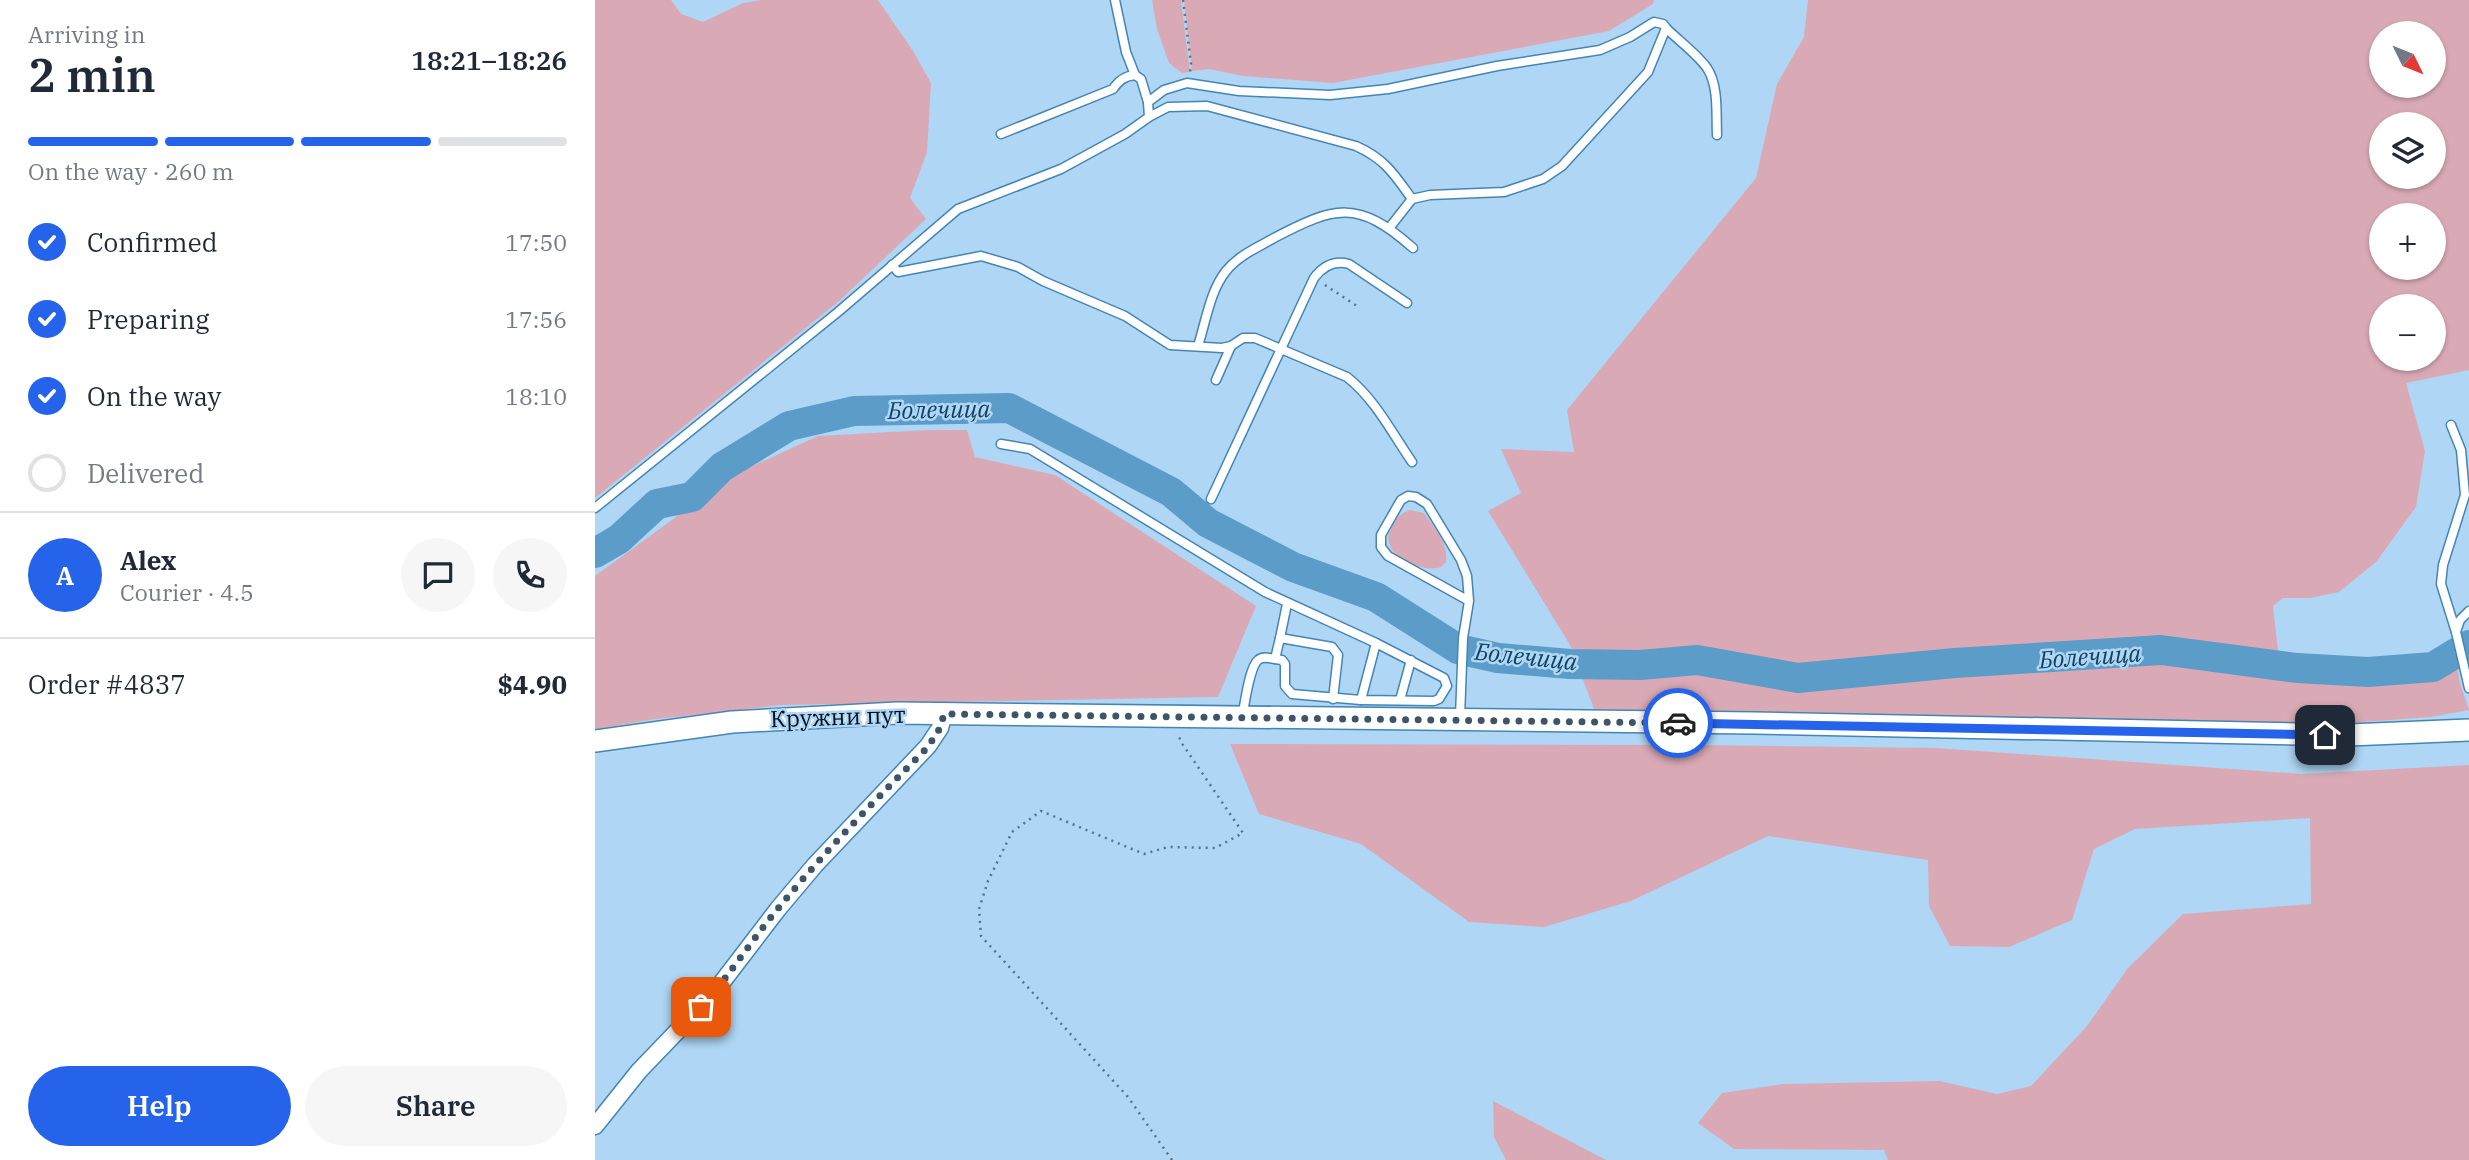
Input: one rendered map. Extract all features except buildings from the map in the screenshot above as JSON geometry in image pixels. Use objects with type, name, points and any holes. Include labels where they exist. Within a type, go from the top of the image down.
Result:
[{"type":"main road","name":"Кружни пут","points":[[595,741],[695,725],[897,713],[1754,723],[2349,735],[2469,730]]},
{"type":"street","points":[[595,1126],[639,1071],[713,994],[815,864],[928,747],[940,728],[944,714]]},
{"type":"lane","points":[[1115,0],[1126,52],[1135,75],[1141,79],[1148,102],[1149,117]]},
{"type":"lane","points":[[1148,102],[1164,90],[1188,83],[1239,91],[1330,95],[1388,89],[1497,66],[1600,50],[1630,37],[1654,22],[1663,24],[1707,68],[1713,83],[1717,135]]},
{"type":"lane","points":[[1390,227],[1412,199],[1430,195],[1504,192],[1543,178],[1562,166],[1648,72],[1666,28]]},
{"type":"lane","points":[[1001,134],[1113,89],[1127,76],[1135,75]]},
{"type":"lane","points":[[595,509],[838,312],[958,209],[1061,169],[1168,107],[1207,106],[1356,146],[1373,153],[1387,164],[1412,199]]},
{"type":"lane","points":[[1198,346],[1216,286],[1241,256],[1314,218],[1329,213],[1347,212],[1372,219],[1390,227],[1413,248]]},
{"type":"lane","points":[[892,265],[898,272],[981,256],[1018,267],[1043,281],[1125,316],[1170,345],[1222,348],[1243,338],[1255,338],[1347,377],[1367,396],[1412,462]]},
{"type":"lane","points":[[1211,499],[1280,348],[1314,278],[1321,270],[1341,262],[1349,264],[1407,303]]},
{"type":"lane","points":[[1216,380],[1231,346]]},
{"type":"lane","points":[[2451,425],[2461,450],[2465,495],[2443,565],[2441,584],[2456,632],[2467,684]]},
{"type":"lane","points":[[1001,444],[1019,445],[1039,454],[1287,604],[1411,660],[1444,678],[1447,686],[1439,699],[1361,701],[1292,694],[1285,686],[1285,664],[1282,660],[1263,657],[1253,668],[1242,718]]},
{"type":"lane","points":[[1460,721],[1463,638],[1469,601],[1467,576],[1461,560],[1427,504],[1416,497],[1408,496],[1401,500],[1381,535],[1381,547],[1388,556],[1469,601]]},
{"type":"lane","points":[[1275,659],[1287,604]]},
{"type":"lane","points":[[2456,632],[2460,620],[2469,611]]},
{"type":"lane","points":[[1280,638],[1336,650],[1338,655],[1332,699]]},
{"type":"lane","points":[[1361,701],[1376,643]]},
{"type":"lane","points":[[1399,700],[1411,660]]},
{"type":"path","points":[[1183,0],[1191,64],[1188,83]]},
{"type":"path","points":[[1314,278],[1360,308]]},
{"type":"path","points":[[1172,716],[1181,742],[1243,833],[1215,848],[1168,847],[1144,854],[1041,811],[1012,832],[988,881],[979,909],[981,936],[1128,1097],[1172,1160]]},
{"type":"shaded area","points":[[595,0],[671,0],[681,14],[703,22],[743,3],[761,0],[878,0],[931,83],[927,152],[910,198],[926,219],[838,302],[595,498]]},
{"type":"shaded area","points":[[1152,0],[1181,0],[1190,72],[1182,73],[1169,63],[1157,29]]},
{"type":"shaded area","points":[[1184,0],[1654,0],[1653,4],[1609,31],[1333,83],[1243,76],[1209,69],[1192,71]]},
{"type":"shaded area","points":[[1808,0],[2469,0],[2469,370],[2406,383],[2425,451],[2416,507],[2376,562],[2339,592],[2310,598],[2283,598],[2273,606],[2278,651],[2325,663],[2433,659],[2452,643],[2469,710],[2431,717],[2349,723],[1897,720],[1594,709],[1570,645],[1488,511],[1521,493],[1501,449],[1574,452],[1567,410],[1756,178],[1777,84],[1804,37]]},
{"type":"shaded area","points":[[967,430],[975,457],[1055,475],[1256,606],[1218,697],[781,705],[648,720],[595,730],[595,576],[735,474],[818,436]]},
{"type":"shaded area","points":[[1410,510],[1424,513],[1440,536],[1446,555],[1446,562],[1441,567],[1432,569],[1414,565],[1394,553],[1388,537],[1398,517]]},
{"type":"shaded area","points":[[1230,744],[1936,748],[2302,774],[2469,765],[2469,1160],[1888,1160],[1884,1150],[1734,1149],[1698,1123],[1722,1093],[1784,1084],[1940,1081],[1997,1094],[2031,1086],[2087,1026],[2128,968],[2183,914],[2311,904],[2310,818],[2135,829],[2094,849],[2072,920],[2009,947],[1950,946],[1929,906],[1928,860],[1768,836],[1631,901],[1544,927],[1469,922],[1361,844],[1259,814]]},
{"type":"shaded area","points":[[1493,1101],[1606,1160],[1506,1160],[1494,1137]]},
{"type":"waterway","name":"Болечица","points":[[595,553],[619,539],[657,504],[692,497],[722,467],[789,426],[854,411],[1009,408],[1171,492],[1208,523],[1293,567],[1376,597],[1458,649],[1498,658],[1570,664],[1640,665],[1697,660],[1798,678],[1955,663],[2161,650],[2297,668],[2368,672],[2433,667],[2469,645]]},
{"type":"way so far","points":[[701,1007],[815,864],[928,747],[940,728],[944,714],[1678,723]]},
{"type":"route","points":[[1678,723],[2325,735]]}]
